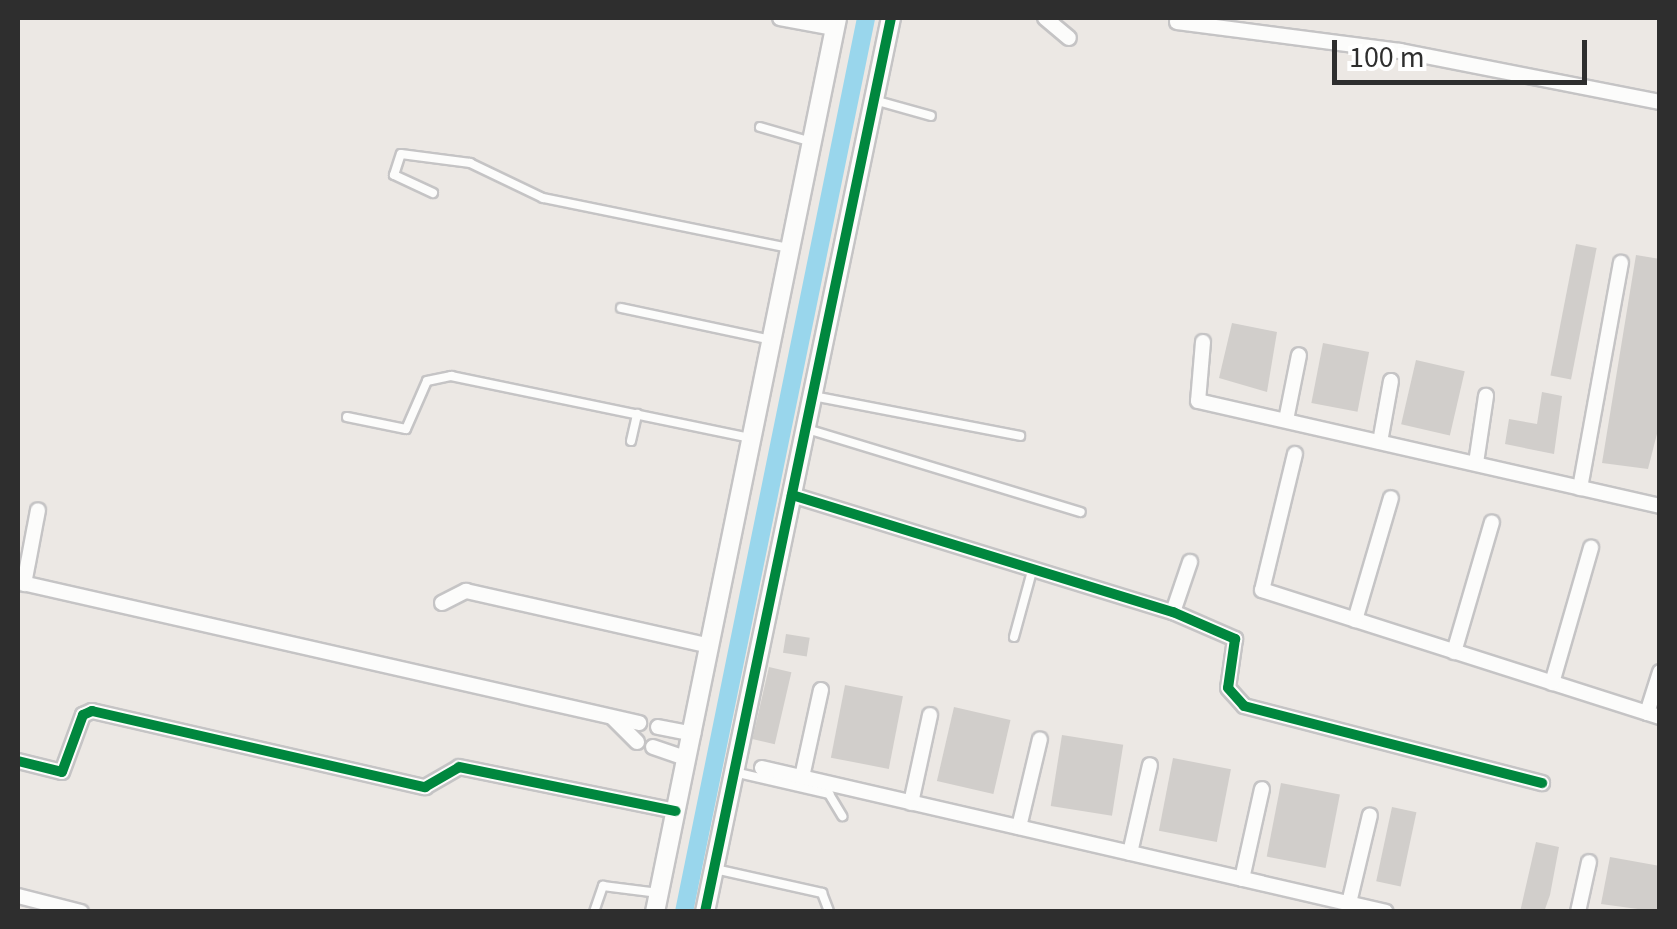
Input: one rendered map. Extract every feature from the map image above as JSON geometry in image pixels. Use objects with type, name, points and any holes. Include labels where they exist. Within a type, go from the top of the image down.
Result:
[{"type":"street","points":[[657,902],[775,341],[836,23],[780,18]]},
{"type":"street","points":[[706,912],[891,18]]},
{"type":"street","points":[[1045,18],[1069,38]]},
{"type":"street","points":[[1177,22],[1400,51],[1660,102]]},
{"type":"street","points":[[1580,488],[1622,264]]},
{"type":"street","points":[[1204,342],[1194,398],[1660,506]]},
{"type":"street","points":[[1286,420],[1299,355]]},
{"type":"street","points":[[1380,442],[1391,381]]},
{"type":"street","points":[[1476,463],[1486,396]]},
{"type":"street","points":[[1295,454],[1259,588],[1653,715],[1660,672]]},
{"type":"street","points":[[792,495],[1032,572],[1173,612],[1235,640],[1228,688],[1244,706],[1542,784]]},
{"type":"street","points":[[1356,620],[1391,498]]},
{"type":"street","points":[[38,510],[21,583],[639,722]]},
{"type":"street","points":[[1454,652],[1492,522]]},
{"type":"street","points":[[1552,684],[1590,548]]},
{"type":"street","points":[[1173,612],[1190,562]]},
{"type":"street","points":[[442,603],[466,591],[711,646]]},
{"type":"street","points":[[802,777],[821,690]]},
{"type":"street","points":[[18,761],[62,772],[83,715],[92,711],[425,787],[459,767],[676,811]]},
{"type":"street","points":[[911,802],[930,715]]},
{"type":"street","points":[[612,717],[638,742]]},
{"type":"street","points":[[658,726],[692,734]]},
{"type":"street","points":[[1019,828],[1040,739]]},
{"type":"street","points":[[653,747],[687,758]]},
{"type":"street","points":[[1130,853],[1150,765]]},
{"type":"street","points":[[762,768],[1386,912]]},
{"type":"street","points":[[1242,878],[1262,789]]},
{"type":"street","points":[[1349,903],[1370,816]]},
{"type":"street","points":[[1578,912],[1589,862]]},
{"type":"street","points":[[18,896],[81,912]]},
{"type":"lane","points":[[874,100],[931,116]]},
{"type":"lane","points":[[760,126],[812,142]]},
{"type":"lane","points":[[433,192],[394,175],[401,154],[470,163],[543,198],[792,248]]},
{"type":"lane","points":[[621,308],[775,341]]},
{"type":"lane","points":[[347,417],[406,429],[427,382],[451,376],[754,438]]},
{"type":"lane","points":[[813,396],[1020,436]]},
{"type":"lane","points":[[631,442],[637,414]]},
{"type":"lane","points":[[806,428],[1081,512]]},
{"type":"lane","points":[[1014,637],[1032,572]]},
{"type":"lane","points":[[734,772],[829,794],[842,816]]},
{"type":"lane","points":[[714,869],[822,893],[829,910]]},
{"type":"lane","points":[[594,912],[603,886],[657,902]]},
{"type":"building","points":[[1576,244],[1597,248],[1571,380],[1550,376]]},
{"type":"building","points":[[1636,255],[1660,259],[1660,422],[1648,469],[1602,463]]},
{"type":"building","points":[[1232,323],[1277,332],[1267,392],[1219,378]]},
{"type":"building","points":[[1323,343],[1369,352],[1357,412],[1311,403]]},
{"type":"building","points":[[1416,360],[1465,371],[1450,436],[1401,424]]},
{"type":"building","points":[[1542,392],[1562,396],[1554,454],[1505,444],[1509,419],[1537,424]]},
{"type":"building","points":[[786,634],[810,638],[807,657],[783,653]]},
{"type":"building","points":[[769,667],[791,672],[775,744],[752,739]]},
{"type":"building","points":[[845,685],[903,696],[889,769],[831,758]]},
{"type":"building","points":[[954,707],[1011,720],[993,794],[937,781]]},
{"type":"building","points":[[1062,735],[1123,745],[1112,816],[1051,806]]},
{"type":"building","points":[[1173,758],[1231,769],[1217,842],[1159,831]]},
{"type":"building","points":[[1281,783],[1340,794],[1326,868],[1267,857]]},
{"type":"building","points":[[1392,807],[1416,812],[1401,887],[1376,881]]},
{"type":"building","points":[[1536,842],[1559,847],[1550,895],[1544,912],[1520,912]]},
{"type":"building","points":[[1610,857],[1660,866],[1660,912],[1601,904]]},
{"type":"waterway","points":[[684,912],[866,18]]},
{"type":"cycle path","points":[[705,912],[891,18]]},
{"type":"cycle path","points":[[792,495],[1173,612],[1235,639],[1228,688],[1244,706],[1542,783]]},
{"type":"cycle path","points":[[18,761],[62,772],[83,715],[92,711],[425,787],[459,767],[676,811]]}]
